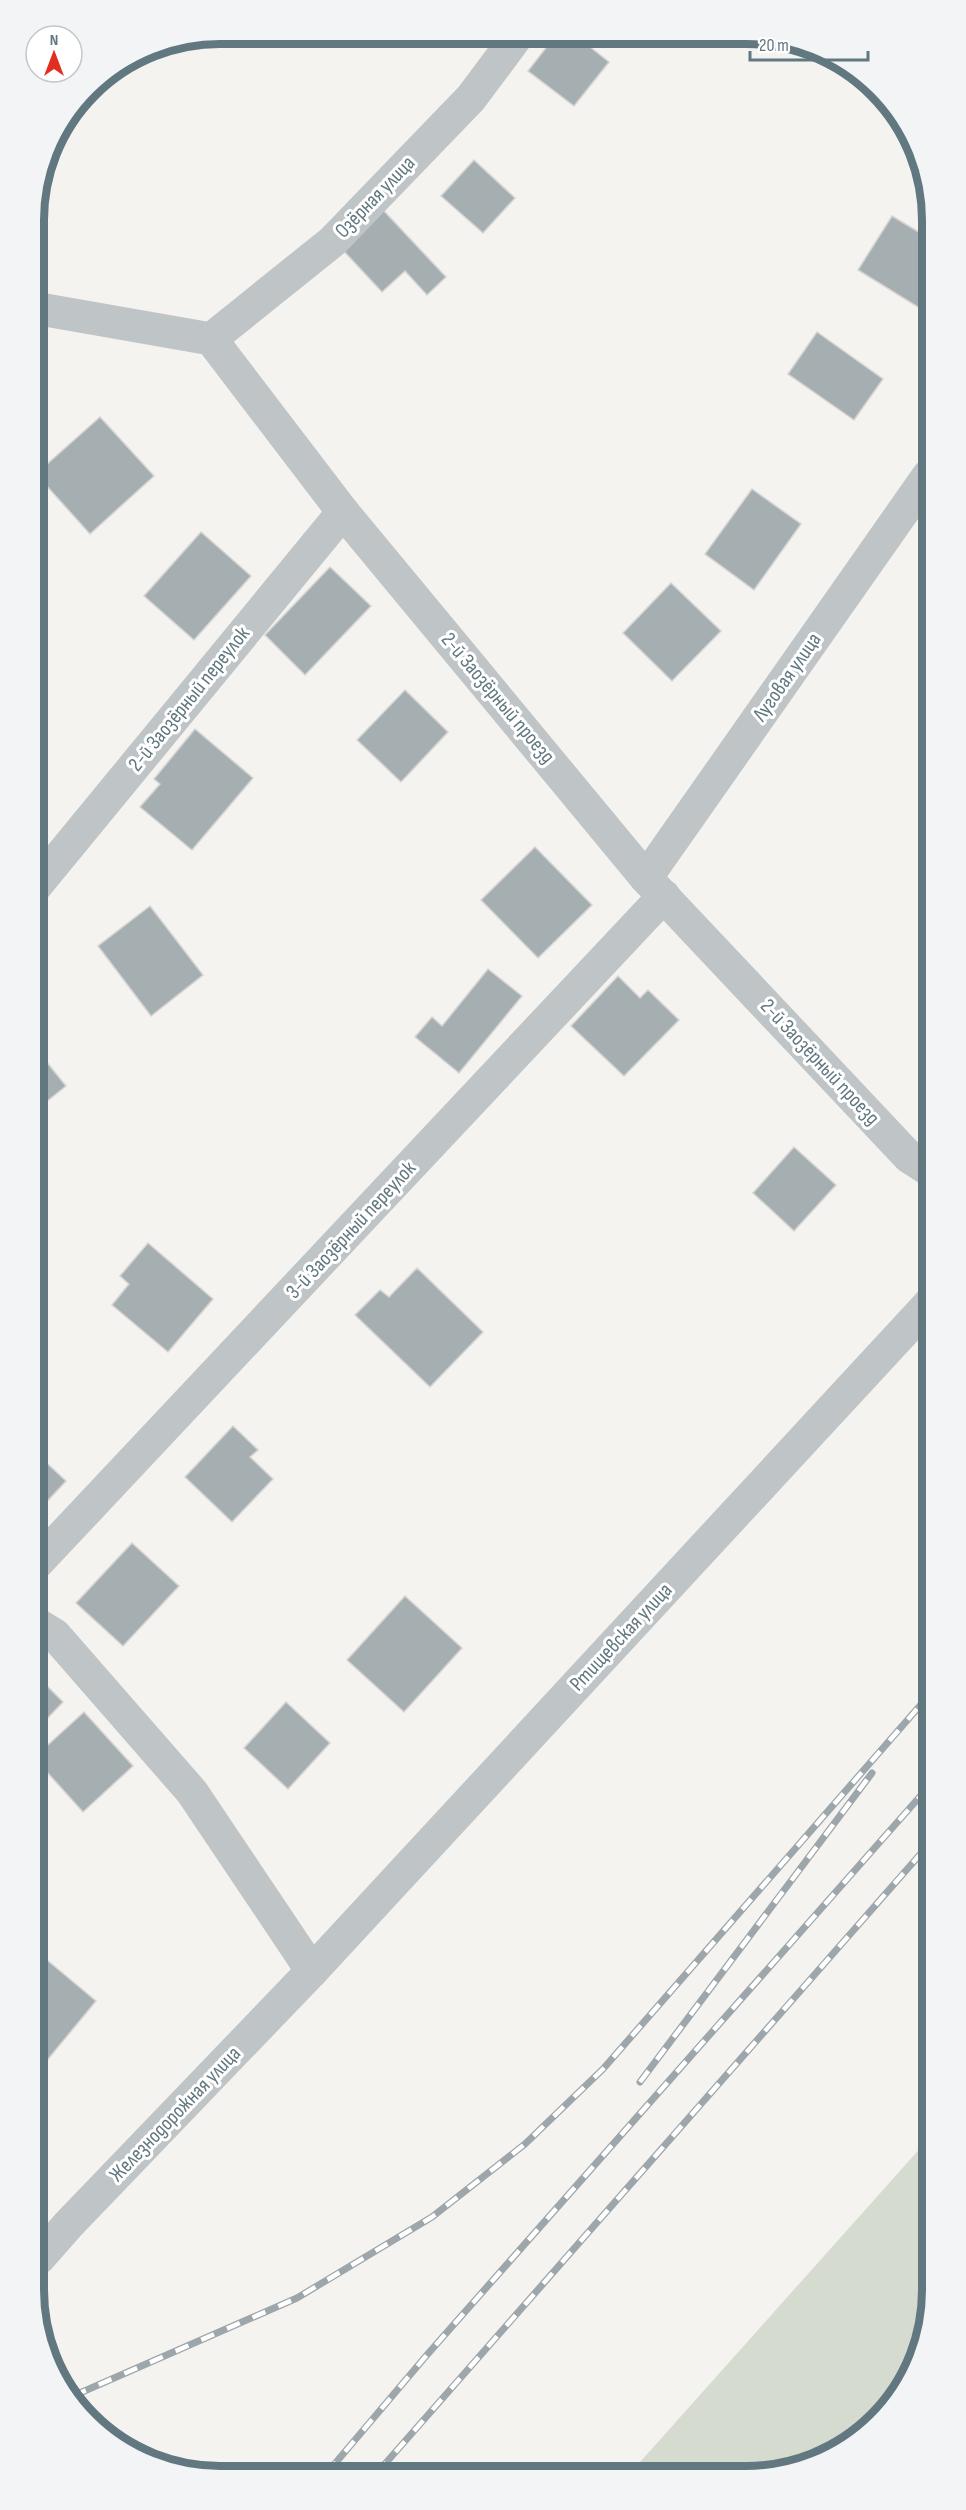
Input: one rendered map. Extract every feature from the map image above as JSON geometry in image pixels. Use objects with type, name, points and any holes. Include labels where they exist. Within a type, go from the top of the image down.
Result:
[{"type":"street","name":"Озёрная улица","points":[[212,339],[333,241],[471,98],[512,43]]},
{"type":"street","points":[[44,310],[212,339]]},
{"type":"street","name":"2-й Заозёрный проезд","points":[[212,339],[343,512],[655,887],[909,1156],[922,1165]]},
{"type":"street","name":"Луговая улица","points":[[655,887],[922,485]]},
{"type":"street","name":"2-й Заозёрный переулок","points":[[44,876],[343,512]]},
{"type":"street","name":"3-й Заозёрный переулок","points":[[43,1556],[655,887]]},
{"type":"street","name":"Ртищевская улица","points":[[312,1971],[922,1312]]},
{"type":"street","points":[[43,1628],[55,1635],[192,1792],[312,1971]]},
{"type":"street","name":"Железнодорожная улица","points":[[43,2253],[312,1971]]},
{"type":"shaded area","points":[[922,2146],[922,2302],[917,2336],[899,2379],[871,2415],[844,2437],[814,2453],[792,2461],[747,2466],[636,2466]]},
{"type":"building","points":[[550,43],[585,43],[609,62],[574,106],[528,71]]},
{"type":"building","points":[[474,160],[515,198],[483,233],[441,196]]},
{"type":"building","points":[[383,210],[446,277],[427,295],[405,271],[382,292],[341,248]]},
{"type":"building","points":[[892,216],[922,234],[922,310],[858,270]]},
{"type":"building","points":[[817,332],[883,379],[854,420],[788,374]]},
{"type":"building","points":[[100,417],[154,476],[90,534],[44,483],[44,467]]},
{"type":"building","points":[[752,489],[801,524],[754,590],[705,554]]},
{"type":"building","points":[[201,532],[251,576],[194,640],[144,596]]},
{"type":"building","points":[[330,567],[371,606],[305,675],[265,635]]},
{"type":"building","points":[[671,583],[721,631],[672,681],[623,633]]},
{"type":"building","points":[[405,690],[448,732],[401,782],[357,740]]},
{"type":"building","points":[[195,729],[253,778],[192,850],[140,807],[160,784],[154,779]]},
{"type":"building","points":[[535,847],[592,905],[538,958],[481,900]]},
{"type":"building","points":[[150,906],[203,975],[151,1016],[98,946]]},
{"type":"building","points":[[488,969],[522,996],[459,1073],[415,1037],[432,1017],[442,1026]]},
{"type":"building","points":[[618,976],[640,998],[648,990],[679,1020],[624,1076],[571,1026]]},
{"type":"building","points":[[44,1058],[66,1086],[44,1104]]},
{"type":"building","points":[[794,1147],[836,1185],[794,1231],[753,1193]]},
{"type":"building","points":[[148,1243],[213,1299],[168,1352],[112,1305],[129,1284],[120,1276]]},
{"type":"building","points":[[417,1268],[483,1332],[430,1387],[355,1315],[380,1290],[389,1297]]},
{"type":"building","points":[[233,1426],[258,1450],[250,1457],[273,1479],[232,1522],[185,1477]]},
{"type":"building","points":[[43,1460],[66,1481],[43,1505]]},
{"type":"building","points":[[132,1543],[179,1586],[123,1646],[76,1603]]},
{"type":"building","points":[[405,1596],[462,1648],[404,1712],[347,1660]]},
{"type":"building","points":[[43,1682],[63,1702],[43,1723]]},
{"type":"building","points":[[286,1702],[330,1743],[288,1789],[244,1748]]},
{"type":"building","points":[[84,1712],[133,1766],[83,1812],[43,1768],[43,1749]]},
{"type":"building","points":[[47,1960],[96,2001],[43,2065],[43,1965]]},
{"type":"railway","points":[[77,2394],[297,2298],[432,2217],[525,2144],[603,2069],[922,1703]]},
{"type":"railway","points":[[640,2082],[872,1773]]},
{"type":"railway","points":[[333,2466],[426,2356],[922,1794]]},
{"type":"railway","points":[[383,2466],[922,1852]]}]
